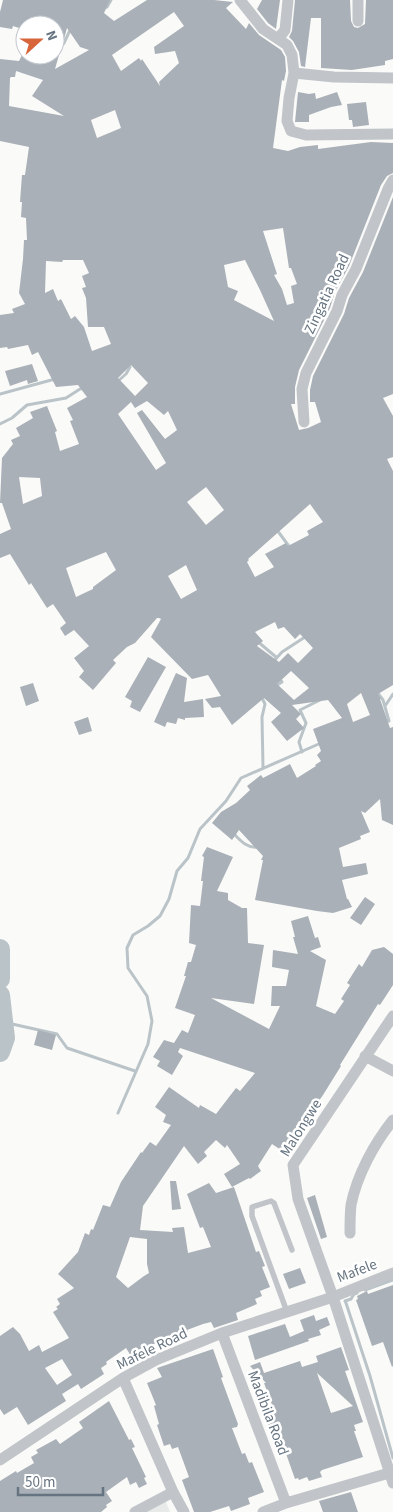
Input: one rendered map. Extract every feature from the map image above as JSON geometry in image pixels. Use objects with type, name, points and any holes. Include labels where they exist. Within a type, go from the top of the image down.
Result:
[{"type":"street","points":[[240,0],[263,29],[288,45],[292,55],[294,73],[289,98],[288,121],[291,132],[306,135],[393,134]]},
{"type":"street","points":[[278,39],[286,29],[288,0]]},
{"type":"street","points":[[358,0],[358,21]]},
{"type":"street","points":[[294,73],[334,77],[393,78]]},
{"type":"street","name":"Zingatia Road","points":[[304,422],[302,389],[306,373],[356,269],[393,180]]},
{"type":"street","name":"Malongwe","points":[[391,1478],[333,1297],[298,1198],[293,1165],[393,1016]]},
{"type":"street","points":[[366,1056],[393,1072]]},
{"type":"street","points":[[350,1233],[351,1206],[358,1181],[381,1135],[393,1120]]},
{"type":"street","name":"Mafele","points":[[333,1297],[393,1273]]},
{"type":"street","name":"Mafele Road","points":[[0,1460],[124,1378],[156,1360],[222,1334],[333,1297]]},
{"type":"street","name":"Madibila Road","points":[[222,1334],[286,1503]]},
{"type":"street","points":[[124,1378],[173,1492],[184,1512]]},
{"type":"street","points":[[263,1512],[286,1503],[391,1478]]},
{"type":"street","points":[[135,1512],[173,1492]]},
{"type":"lane","points":[[287,1312],[252,1216],[252,1207],[271,1201],[274,1203],[292,1250]]},
{"type":"shaded area","points":[[163,1495],[170,1512],[133,1512]]},
{"type":"building","points":[[3,0],[110,0],[104,13],[114,21],[147,0],[214,0],[233,2],[226,8],[246,29],[249,23],[259,35],[281,50],[285,57],[286,71],[284,81],[282,80],[273,148],[288,151],[300,147],[318,145],[318,149],[371,142],[393,143],[393,173],[387,176],[381,185],[349,266],[299,370],[295,387],[295,404],[291,404],[299,430],[321,422],[315,402],[310,402],[313,376],[363,272],[393,197],[393,394],[383,398],[393,416],[393,457],[387,459],[393,471],[393,685],[378,694],[390,728],[393,727],[393,825],[382,820],[380,799],[365,813],[361,811],[370,832],[360,836],[361,839],[339,848],[343,867],[366,863],[368,874],[342,880],[347,899],[352,907],[333,913],[255,900],[263,856],[239,830],[232,840],[212,823],[221,812],[236,803],[250,790],[247,786],[261,775],[263,778],[290,764],[297,778],[321,761],[317,755],[321,751],[313,729],[342,718],[328,700],[292,705],[301,714],[296,719],[304,728],[287,741],[271,722],[281,713],[264,698],[232,725],[220,707],[212,708],[205,699],[221,696],[208,675],[192,679],[151,637],[161,619],[159,618],[135,643],[127,647],[113,660],[116,663],[93,690],[79,677],[84,671],[74,658],[89,646],[74,630],[65,636],[60,628],[66,623],[53,604],[47,608],[31,583],[29,585],[10,554],[0,558],[0,534],[11,529],[2,503],[0,503],[2,458],[13,444],[11,440],[20,436],[16,428],[33,418],[30,412],[47,406],[57,431],[55,432],[60,451],[79,444],[70,421],[73,420],[67,408],[87,397],[78,385],[56,387],[38,352],[32,355],[28,345],[8,349],[7,347],[0,348],[0,315],[14,313],[12,309],[25,304],[19,293],[24,240],[27,240],[26,218],[21,217],[22,202],[20,202],[22,175],[25,175],[29,147],[0,141],[0,59],[15,61],[15,65],[56,65],[55,69],[89,50],[80,47],[67,28],[65,35],[65,15],[15,15],[15,27],[13,26],[12,29],[0,27],[0,12]],"holes":[[[174,12],[184,26],[154,47],[155,54],[175,51],[179,63],[159,82],[160,86],[142,59],[141,61],[139,58],[121,71],[112,55]],[[16,71],[43,80],[32,96],[64,116],[9,106],[11,77],[15,77]],[[115,110],[121,128],[97,138],[91,120]],[[283,228],[289,268],[291,268],[297,284],[291,286],[294,303],[287,305],[282,289],[274,275],[277,274],[263,231]],[[83,260],[89,273],[82,276],[86,287],[82,288],[86,298],[88,327],[104,327],[111,344],[92,351],[84,327],[75,316],[71,319],[61,299],[58,301],[53,289],[45,293],[46,261]],[[245,260],[274,321],[234,300],[238,291],[228,287],[224,265]],[[131,365],[148,383],[135,396],[118,378]],[[147,401],[164,415],[168,411],[177,430],[165,439],[142,410],[137,413],[166,463],[156,470],[118,414],[131,402],[135,408]],[[19,477],[40,478],[42,496],[23,504]],[[206,487],[224,510],[206,525],[187,502]],[[310,504],[323,522],[307,531],[309,535],[288,546],[286,543],[265,554],[274,567],[255,577],[247,562]],[[106,552],[116,570],[93,587],[93,589],[76,597],[66,568]],[[186,565],[197,590],[181,599],[168,576]],[[275,622],[278,629],[284,627],[295,639],[300,634],[313,648],[298,663],[288,653],[279,662],[257,646],[263,641],[255,632]],[[291,671],[309,688],[294,700],[277,684]],[[361,693],[370,715],[353,722],[347,704]]]},
{"type":"building","points":[[262,0],[280,0],[276,29],[268,23],[257,9]]},
{"type":"building","points":[[295,0],[350,0],[351,21],[354,27],[358,28],[365,24],[366,0],[393,0],[393,59],[385,61],[385,65],[352,70],[321,68],[321,18],[311,18],[305,67],[301,66],[299,52],[289,37],[292,31]]},
{"type":"building","points":[[298,92],[315,93],[316,99],[337,92],[342,105],[309,115],[309,122],[295,122]]},
{"type":"building","points":[[366,102],[369,125],[353,127],[352,120],[349,120],[347,104]]},
{"type":"building","points":[[32,364],[38,381],[28,384],[27,380],[10,386],[5,371]]},
{"type":"building","points":[[148,657],[166,667],[140,712],[130,707],[132,701],[125,697]]},
{"type":"building","points":[[176,673],[187,678],[184,702],[203,699],[204,717],[185,718],[185,720],[178,718],[176,724],[167,722],[165,727],[154,722]]},
{"type":"building","points":[[33,683],[39,701],[26,706],[20,687]]},
{"type":"building","points":[[88,717],[92,731],[79,735],[74,722]]},
{"type":"building","points":[[207,847],[233,857],[217,891],[228,893],[228,900],[242,908],[247,908],[248,943],[264,945],[254,1004],[211,998],[269,1029],[280,1006],[271,1006],[272,986],[286,986],[289,970],[272,967],[273,950],[298,954],[291,921],[308,916],[315,938],[318,937],[321,947],[310,951],[326,960],[316,1006],[335,1014],[344,1001],[341,999],[350,985],[347,983],[359,964],[362,967],[372,950],[384,947],[393,954],[393,985],[380,1005],[378,1004],[323,1095],[284,1152],[272,1144],[258,1166],[261,1171],[250,1179],[232,1187],[224,1174],[240,1164],[227,1145],[225,1148],[216,1140],[204,1152],[207,1156],[198,1164],[184,1146],[143,1206],[140,1230],[173,1232],[172,1228],[184,1227],[188,1253],[211,1247],[203,1227],[200,1228],[187,1194],[209,1183],[216,1193],[234,1187],[256,1252],[259,1251],[265,1266],[262,1267],[270,1287],[260,1291],[262,1296],[255,1299],[257,1304],[236,1313],[238,1320],[214,1328],[211,1322],[203,1324],[167,1340],[165,1337],[143,1351],[142,1348],[131,1356],[126,1348],[106,1362],[107,1364],[101,1368],[104,1374],[81,1389],[78,1384],[62,1394],[66,1401],[28,1425],[17,1407],[4,1415],[0,1409],[0,1336],[13,1327],[20,1334],[29,1351],[39,1345],[42,1352],[69,1338],[53,1312],[58,1309],[56,1307],[60,1304],[57,1299],[74,1288],[58,1274],[78,1252],[85,1233],[89,1235],[91,1229],[93,1230],[103,1205],[110,1207],[121,1182],[141,1152],[150,1142],[156,1146],[171,1125],[163,1122],[166,1115],[155,1107],[169,1087],[199,1108],[200,1105],[216,1114],[236,1088],[240,1091],[255,1073],[180,1048],[178,1052],[183,1056],[172,1075],[157,1066],[160,1061],[153,1057],[164,1040],[174,1043],[182,1030],[188,1033],[195,1015],[175,1008],[186,976],[184,976],[188,962],[191,962],[196,945],[189,943],[191,905],[200,906],[204,857],[202,856]],"holes":[[[130,1237],[147,1239],[149,1273],[128,1288],[116,1277]],[[62,1359],[72,1375],[57,1385],[45,1368]]]},
{"type":"building","points":[[365,897],[375,904],[361,925],[350,918]]},
{"type":"building","points":[[38,1030],[56,1035],[52,1050],[34,1045]]},
{"type":"building","points":[[170,1181],[176,1181],[181,1209],[172,1210]]},
{"type":"building","points":[[315,1195],[327,1237],[321,1239],[307,1198]]},
{"type":"building","points":[[300,1268],[306,1283],[289,1289],[283,1274]]},
{"type":"building","points":[[393,1285],[392,1367],[383,1342],[372,1346],[356,1300],[358,1299],[357,1296],[367,1291],[368,1294]]},
{"type":"building","points":[[314,1315],[316,1321],[327,1317],[330,1325],[319,1330],[321,1335],[255,1360],[248,1336],[285,1324],[290,1337],[304,1331],[300,1320]]},
{"type":"building","points":[[341,1347],[349,1370],[345,1371],[363,1422],[354,1425],[356,1431],[354,1431],[363,1457],[322,1470],[320,1472],[322,1477],[309,1481],[307,1477],[299,1480],[298,1478],[295,1479],[284,1448],[277,1450],[273,1441],[275,1440],[265,1418],[275,1413],[264,1383],[266,1383],[250,1366],[260,1362],[264,1373],[300,1361],[302,1367],[318,1362],[316,1356]],"holes":[[[317,1373],[353,1406],[331,1413]]]},
{"type":"building","points":[[213,1349],[223,1377],[221,1378],[238,1424],[237,1427],[232,1428],[242,1454],[245,1453],[249,1463],[252,1462],[264,1492],[248,1498],[250,1504],[231,1511],[229,1506],[210,1512],[194,1512],[182,1480],[189,1477],[178,1447],[172,1449],[170,1444],[164,1446],[157,1425],[159,1424],[154,1406],[156,1405],[147,1383],[162,1377],[157,1368]]},
{"type":"building","points":[[109,1401],[129,1440],[131,1439],[135,1447],[132,1448],[146,1477],[144,1478],[147,1484],[139,1488],[136,1482],[130,1485],[127,1477],[106,1492],[112,1501],[101,1512],[0,1512],[0,1481],[34,1463],[31,1457],[38,1453],[36,1450],[56,1439],[60,1444],[83,1428],[79,1422]]},
{"type":"building","points":[[351,1492],[358,1512],[323,1512],[319,1501]]},
{"type":"waterway","points":[[104,8],[107,7],[111,0]]},
{"type":"waterway","points":[[65,41],[71,28]]},
{"type":"waterway","points":[[117,382],[126,374],[130,367],[128,364]]},
{"type":"waterway","points":[[0,394],[55,379]]},
{"type":"waterway","points":[[0,424],[12,418],[27,405],[66,398],[85,388]]},
{"type":"waterway","points":[[277,530],[291,549]]},
{"type":"waterway","points":[[273,662],[282,652],[305,637]]},
{"type":"waterway","points":[[257,641],[276,657]]},
{"type":"waterway","points":[[274,687],[282,682],[279,678]]},
{"type":"waterway","points":[[377,692],[383,700],[389,721],[385,722]]},
{"type":"waterway","points":[[385,706],[393,694]]},
{"type":"waterway","points":[[261,696],[265,704],[262,717],[263,767]]},
{"type":"waterway","points":[[302,752],[299,742],[306,723],[300,710],[322,699]]},
{"type":"waterway","points":[[118,1113],[148,1044],[152,1021],[147,996],[128,968],[127,948],[133,935],[160,916],[169,899],[177,871],[188,858],[200,829],[226,801],[241,778],[321,743]]},
{"type":"waterway","points":[[233,833],[250,847],[258,847]]},
{"type":"waterway","points":[[0,949],[0,979]]},
{"type":"waterway","points":[[0,995],[5,1038],[0,1052]]},
{"type":"waterway","points":[[3,1022],[57,1034],[67,1048],[135,1071]]},
{"type":"waterway","points":[[365,1290],[393,1280]]},
{"type":"waterway","points":[[357,1293],[351,1299],[345,1301],[370,1376],[393,1458]]}]
